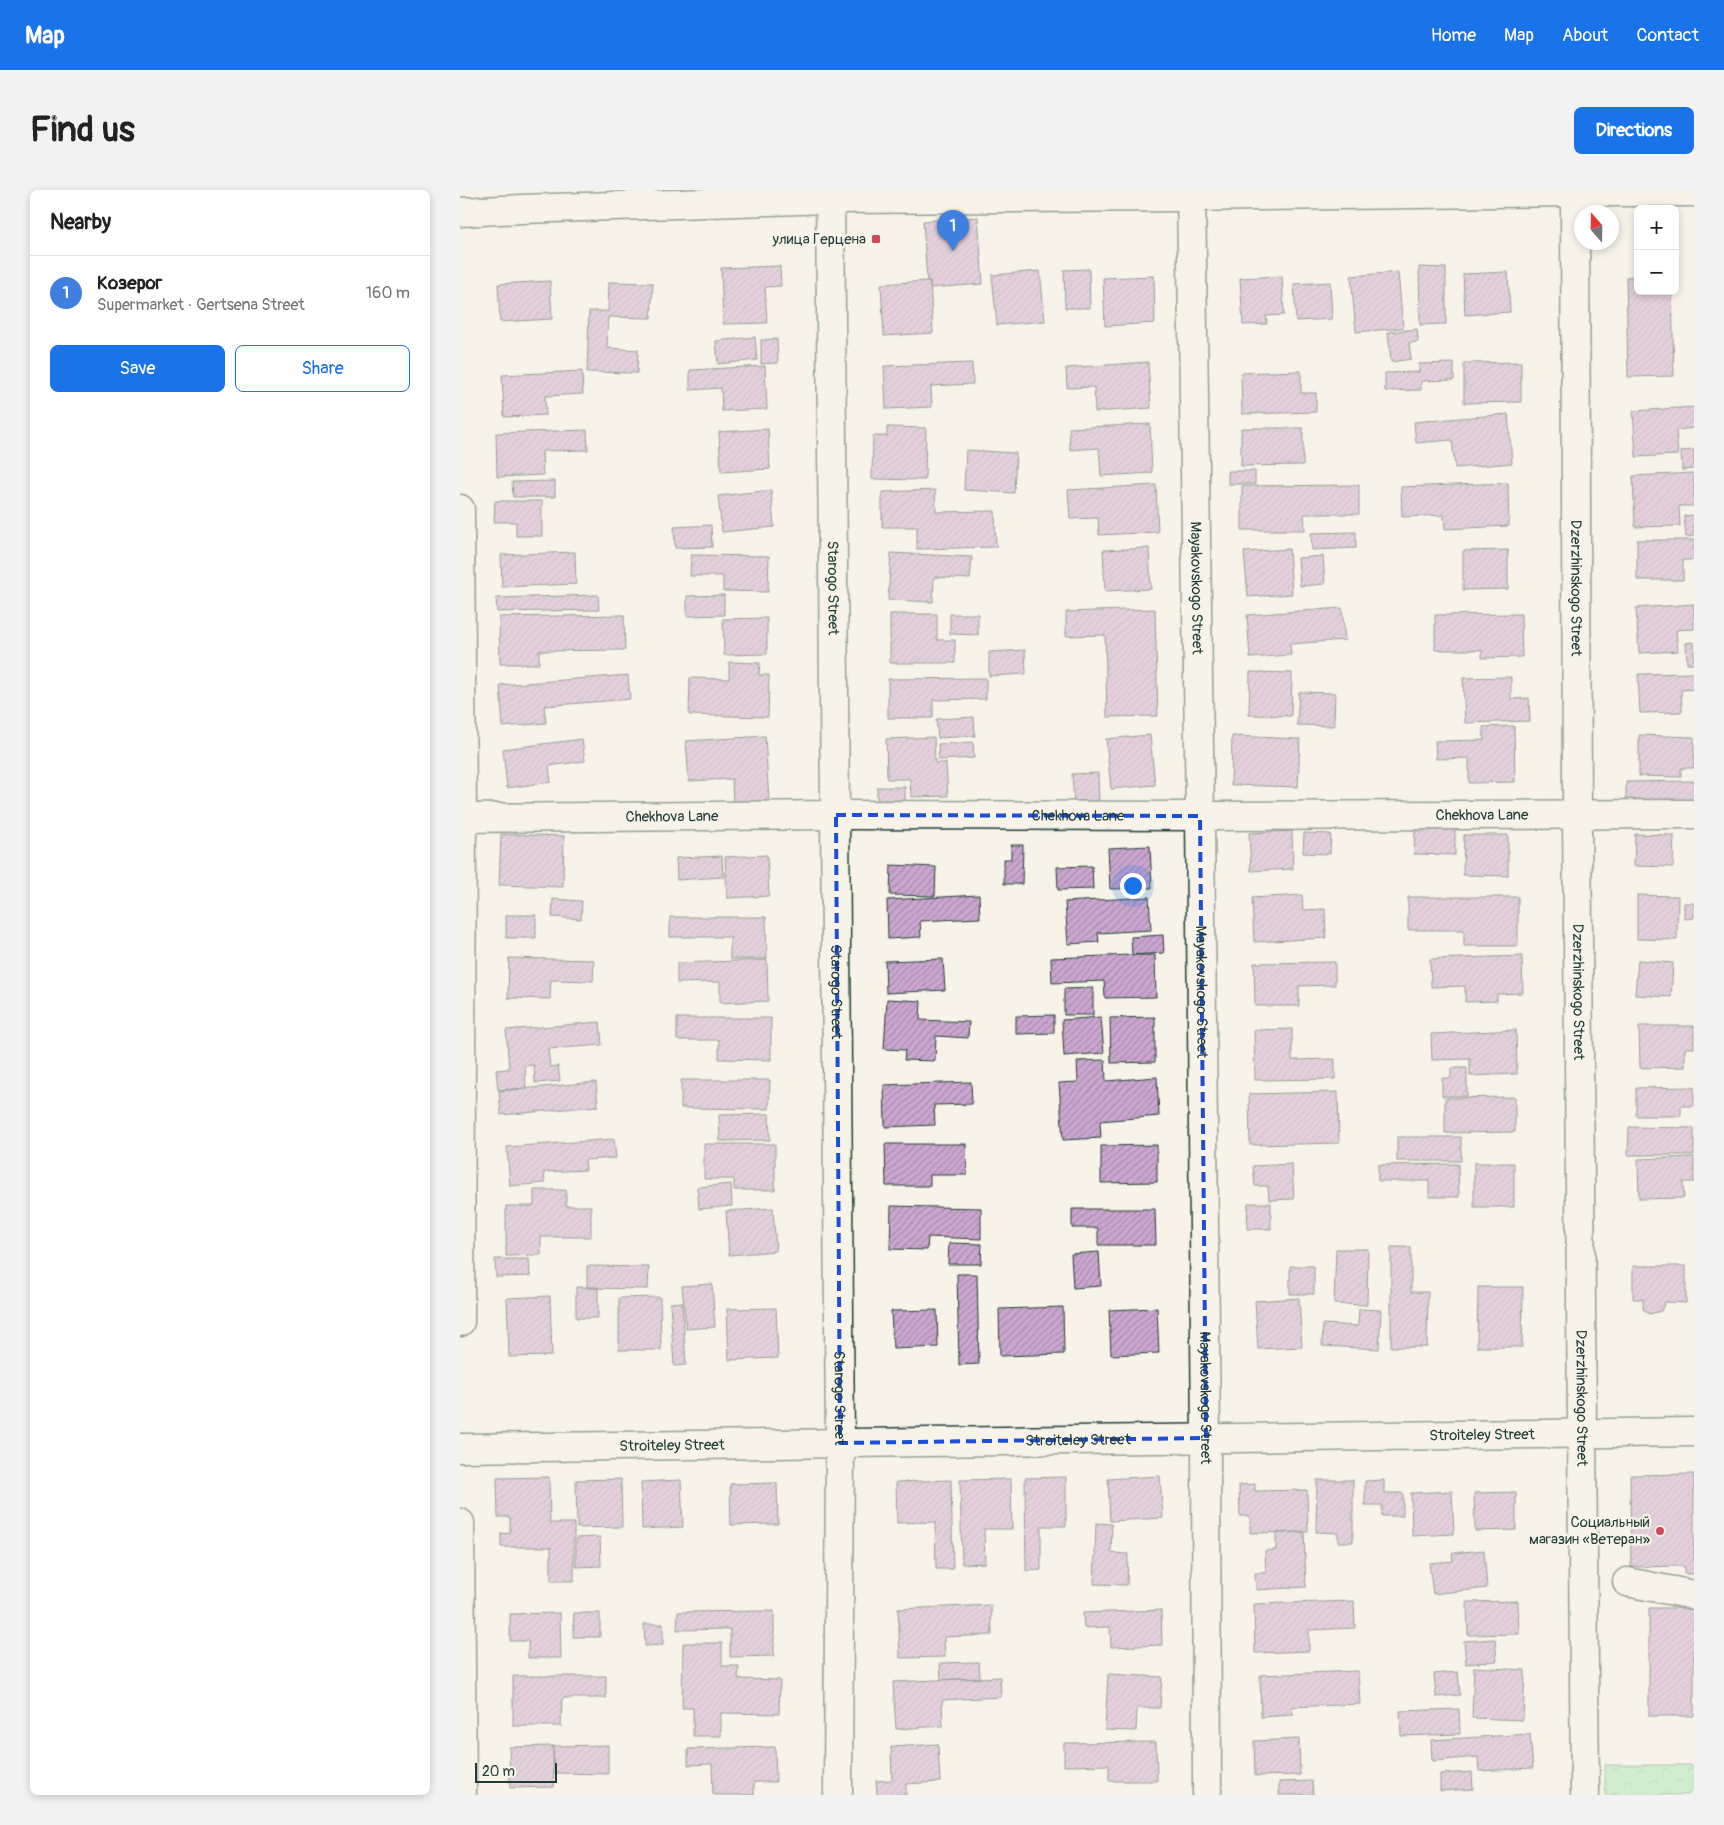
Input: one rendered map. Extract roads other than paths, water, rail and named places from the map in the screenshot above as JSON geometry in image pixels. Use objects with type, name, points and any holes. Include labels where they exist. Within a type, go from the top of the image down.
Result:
[{"type":"street","name":"Dzerzhinskogo Street","points":[[1575,191],[1585,1795]]},
{"type":"street","points":[[460,212],[522,199],[830,195],[1694,192]]},
{"type":"street","name":"Mayakovskogo Street","points":[[1191,194],[1200,816],[1206,1438],[1207,1795]]},
{"type":"street","name":"Starogo Street","points":[[830,195],[832,242],[840,1443],[838,1795]]},
{"type":"street","points":[[460,510],[460,1322]]},
{"type":"street","name":"Chekhova Lane","points":[[461,818],[836,815],[1694,814]]},
{"type":"street","name":"Stroiteley Street","points":[[460,1448],[1694,1432]]},
{"type":"street","points":[[460,1523],[462,1795]]},
{"type":"street","points":[[1627,1582],[1694,1595]]},
{"type":"place","name":"улица Герцена","points":[[876,239]]},
{"type":"place","name":"Козерог","points":[[953,251]]},
{"type":"place","name":"Социальный магазин «Ветеран»","points":[[1660,1531]]}]
